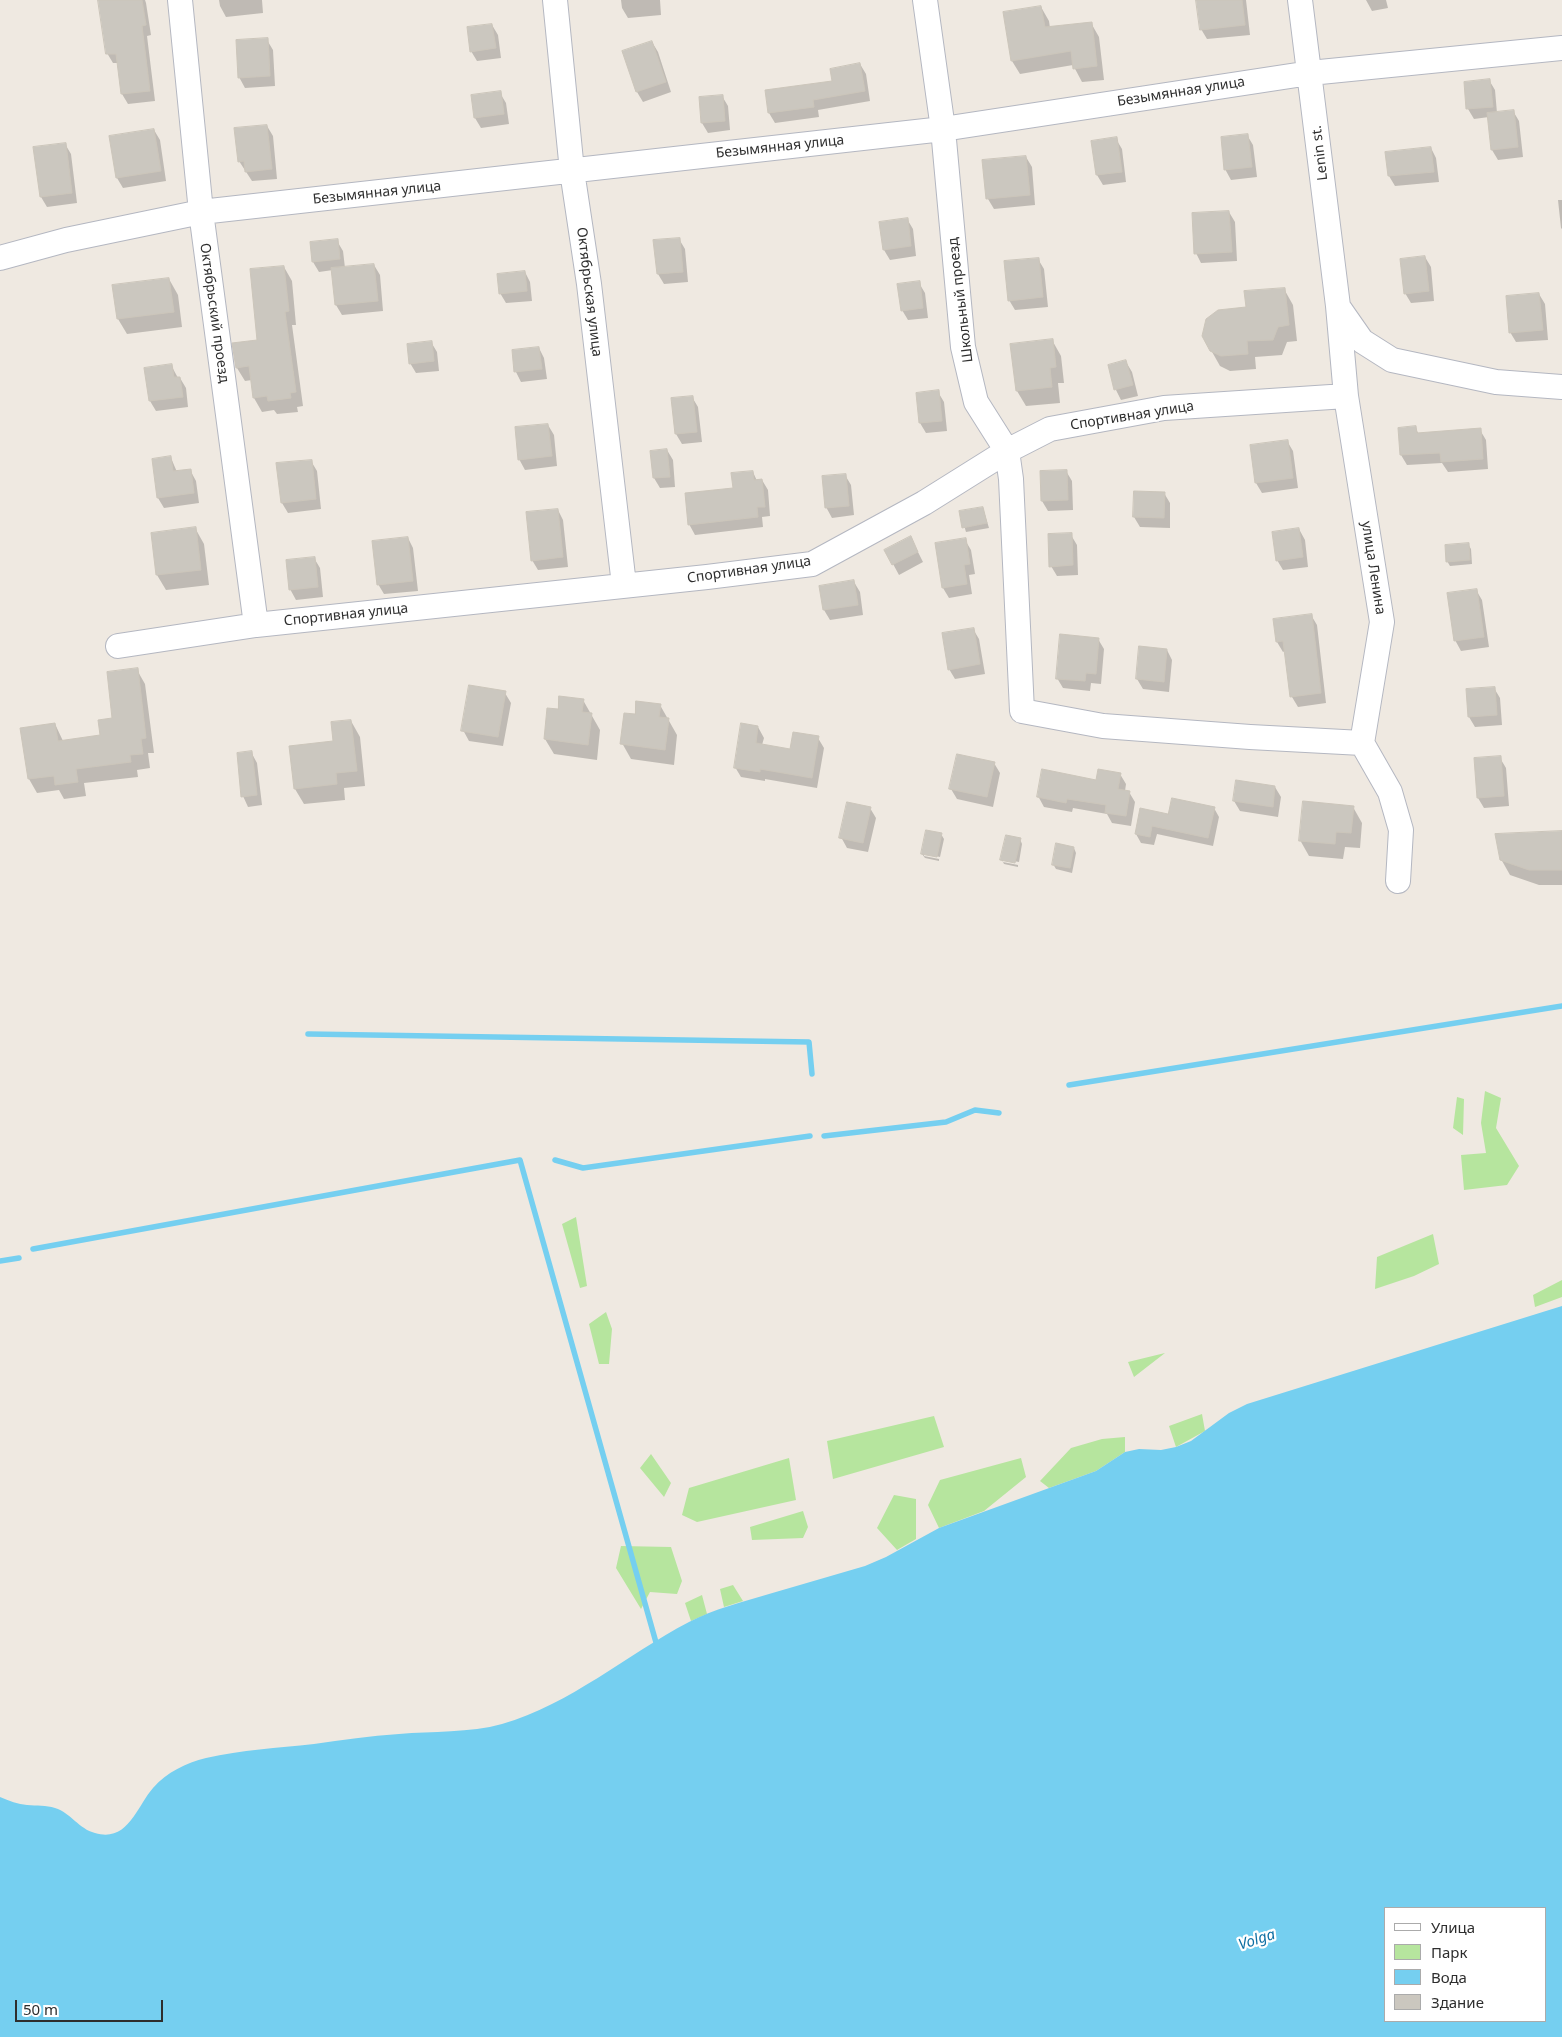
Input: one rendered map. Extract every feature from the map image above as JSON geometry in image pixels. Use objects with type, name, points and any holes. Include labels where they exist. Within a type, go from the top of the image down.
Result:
[{"type":"street","name":"Октябрьский проезд","points":[[180,0],[200,212],[256,625]]},
{"type":"street","name":"Октябрьская улица","points":[[555,0],[572,171],[589,284],[624,585]]},
{"type":"street","name":"Школьный проезд","points":[[925,0],[943,129],[964,347],[976,402],[1007,451],[1011,478],[1022,711],[1103,726],[1362,743]]},
{"type":"street","name":"Lenin st.","points":[[1300,0],[1338,306]]},
{"type":"street","name":"Безымянная улица","points":[[0,258],[66,240],[200,212],[943,129],[1310,73],[1562,48]]},
{"type":"street","points":[[1338,306],[1362,341],[1392,360],[1496,382],[1562,387]]},
{"type":"street","name":"улица Ленина","points":[[1338,306],[1346,396],[1382,622],[1362,743]]},
{"type":"street","name":"Спортивная улица","points":[[118,646],[256,625],[812,564],[924,503],[1007,451],[1050,429],[1164,408],[1346,396]]},
{"type":"street","points":[[1362,743],[1390,792],[1401,830],[1398,881]]},
{"type":"green space","points":[[1485,1091],[1501,1098],[1496,1128],[1519,1166],[1507,1185],[1464,1190],[1461,1155],[1486,1153],[1481,1123]]},
{"type":"green space","points":[[1457,1097],[1464,1099],[1463,1135],[1453,1128]]},
{"type":"green space","points":[[576,1217],[587,1286],[580,1288],[562,1224]]},
{"type":"green space","points":[[1433,1234],[1439,1264],[1414,1276],[1375,1289],[1377,1257]]},
{"type":"green space","points":[[1562,1280],[1562,1297],[1535,1307],[1533,1295]]},
{"type":"green space","points":[[606,1312],[612,1329],[609,1364],[599,1364],[589,1324]]},
{"type":"green space","points":[[1165,1353],[1134,1377],[1128,1362]]},
{"type":"green space","points":[[1202,1414],[1205,1431],[1176,1447],[1169,1426]]},
{"type":"green space","points":[[934,1416],[944,1447],[833,1479],[827,1441]]},
{"type":"green space","points":[[1125,1437],[1125,1452],[1096,1471],[1049,1488],[1040,1481],[1071,1448],[1102,1439]]},
{"type":"green space","points":[[651,1454],[671,1483],[664,1497],[640,1468]]},
{"type":"green space","points":[[789,1458],[796,1500],[697,1522],[682,1515],[689,1488]]},
{"type":"green space","points":[[1021,1458],[1026,1477],[984,1511],[939,1528],[928,1505],[940,1480]]},
{"type":"green space","points":[[894,1495],[916,1499],[916,1539],[897,1550],[877,1528]]},
{"type":"green space","points":[[803,1511],[808,1527],[803,1538],[752,1540],[750,1527]]},
{"type":"green space","points":[[621,1546],[671,1547],[682,1581],[677,1594],[650,1592],[641,1609],[616,1568]]},
{"type":"green space","points":[[733,1585],[743,1601],[724,1607],[720,1589]]},
{"type":"green space","points":[[702,1595],[707,1614],[691,1621],[685,1603]]},
{"type":"water","name":"Volga","points":[[1562,1306],[1562,2037],[0,2037],[0,1797],[20,1804],[45,1806],[61,1810],[89,1831],[106,1835],[116,1833],[124,1828],[153,1788],[164,1777],[184,1765],[199,1760],[219,1755],[377,1736],[464,1730],[502,1724],[527,1715],[575,1692],[666,1635],[699,1617],[738,1603],[865,1566],[886,1557],[939,1528],[1096,1471],[1125,1452],[1139,1449],[1161,1450],[1176,1447],[1191,1441],[1229,1413],[1247,1404]]},
{"type":"building","points":[[98,0],[142,0],[146,25],[142,26],[150,91],[121,94],[116,54],[106,54]]},
{"type":"building","points":[[1196,0],[1242,0],[1245,25],[1200,30]]},
{"type":"building","points":[[1041,6],[1045,27],[1092,22],[1097,66],[1073,69],[1071,51],[1011,61],[1003,12]]},
{"type":"building","points":[[492,24],[496,48],[470,52],[467,27]]},
{"type":"building","points":[[268,38],[270,76],[238,78],[236,40]]},
{"type":"building","points":[[652,41],[666,82],[636,92],[622,51]]},
{"type":"building","points":[[860,63],[865,91],[813,100],[814,107],[768,113],[765,90],[832,81],[830,69]]},
{"type":"building","points":[[1490,79],[1493,107],[1466,109],[1464,82]]},
{"type":"building","points":[[501,91],[504,114],[474,118],[471,95]]},
{"type":"building","points":[[723,95],[725,121],[701,123],[699,97]]},
{"type":"building","points":[[1514,110],[1518,147],[1491,150],[1487,113]]},
{"type":"building","points":[[267,125],[272,169],[245,172],[244,161],[238,162],[234,128]]},
{"type":"building","points":[[154,129],[161,171],[116,178],[109,136]]},
{"type":"building","points":[[1248,134],[1252,167],[1224,170],[1221,137]]},
{"type":"building","points":[[1117,137],[1122,172],[1096,175],[1091,141]]},
{"type":"building","points":[[66,143],[72,193],[40,197],[33,147]]},
{"type":"building","points":[[1431,147],[1434,172],[1388,176],[1385,152]]},
{"type":"building","points":[[1026,156],[1030,195],[986,199],[982,160]]},
{"type":"building","points":[[1229,211],[1232,252],[1194,254],[1192,213]]},
{"type":"building","points":[[908,218],[911,246],[883,250],[879,222]]},
{"type":"building","points":[[680,238],[683,272],[657,274],[653,240]]},
{"type":"building","points":[[338,239],[340,259],[312,262],[310,242]]},
{"type":"building","points":[[1425,256],[1429,291],[1404,294],[1400,259]]},
{"type":"building","points":[[1039,258],[1043,297],[1008,301],[1004,261]]},
{"type":"building","points":[[374,264],[378,301],[335,305],[331,268]]},
{"type":"building","points":[[284,266],[289,311],[285,312],[296,392],[290,393],[291,398],[268,401],[267,396],[253,398],[249,366],[236,368],[232,343],[257,340],[250,269]]},
{"type":"building","points":[[525,271],[527,291],[499,294],[497,274]]},
{"type":"building","points":[[169,278],[174,312],[117,319],[112,285]]},
{"type":"building","points":[[920,281],[923,308],[901,311],[897,284]]},
{"type":"building","points":[[1285,288],[1289,325],[1278,327],[1273,340],[1247,341],[1248,354],[1221,356],[1210,351],[1202,336],[1206,319],[1218,310],[1246,307],[1244,291]]},
{"type":"building","points":[[1539,293],[1543,330],[1509,333],[1506,296]]},
{"type":"building","points":[[1053,339],[1056,367],[1050,368],[1052,387],[1016,391],[1010,344]]},
{"type":"building","points":[[432,341],[434,361],[409,364],[407,344]]},
{"type":"building","points":[[539,347],[542,369],[514,372],[512,350]]},
{"type":"building","points":[[1126,360],[1133,385],[1114,390],[1108,365]]},
{"type":"building","points":[[172,364],[174,377],[180,377],[183,397],[149,401],[144,368]]},
{"type":"building","points":[[939,390],[942,421],[919,423],[916,393]]},
{"type":"building","points":[[693,396],[697,432],[675,434],[671,398]]},
{"type":"building","points":[[548,424],[552,456],[518,460],[515,427]]},
{"type":"building","points":[[1416,426],[1417,433],[1481,428],[1483,459],[1441,462],[1440,453],[1400,455],[1398,428]]},
{"type":"building","points":[[1288,440],[1293,478],[1255,483],[1250,445]]},
{"type":"building","points":[[667,449],[670,477],[653,478],[650,451]]},
{"type":"building","points":[[171,456],[173,471],[191,469],[194,493],[157,498],[152,459]]},
{"type":"building","points":[[312,460],[316,499],[281,503],[276,463]]},
{"type":"building","points":[[1067,470],[1068,500],[1041,501],[1040,471]]},
{"type":"building","points":[[753,471],[754,480],[762,479],[765,507],[757,507],[758,517],[688,525],[685,493],[733,488],[731,473]]},
{"type":"building","points":[[846,474],[849,506],[825,508],[822,476]]},
{"type":"building","points":[[1134,491],[1165,492],[1164,518],[1133,517]]},
{"type":"building","points":[[983,507],[987,523],[962,528],[959,511]]},
{"type":"building","points":[[558,509],[563,557],[531,561],[526,512]]},
{"type":"building","points":[[196,527],[201,570],[156,575],[151,533]]},
{"type":"building","points":[[1299,528],[1303,557],[1276,561],[1272,532]]},
{"type":"building","points":[[1072,533],[1073,565],[1049,567],[1048,534]]},
{"type":"building","points":[[911,536],[918,552],[892,565],[884,550]]},
{"type":"building","points":[[408,537],[413,581],[377,585],[372,541]]},
{"type":"building","points":[[966,538],[970,564],[964,565],[967,584],[942,588],[935,543]]},
{"type":"building","points":[[1469,543],[1470,560],[1446,562],[1445,545]]},
{"type":"building","points":[[315,557],[318,587],[289,590],[286,560]]},
{"type":"building","points":[[854,580],[858,605],[823,610],[819,586]]},
{"type":"building","points":[[1477,589],[1484,637],[1454,641],[1447,593]]},
{"type":"building","points":[[1312,614],[1321,693],[1290,697],[1283,641],[1276,642],[1273,619]]},
{"type":"building","points":[[974,628],[980,664],[948,670],[942,633]]},
{"type":"building","points":[[1060,634],[1099,638],[1096,674],[1086,673],[1085,681],[1056,679]]},
{"type":"building","points":[[1139,646],[1167,649],[1164,682],[1136,679]]},
{"type":"building","points":[[138,668],[146,738],[141,739],[143,754],[130,755],[131,762],[76,769],[78,782],[55,785],[54,776],[28,779],[20,728],[55,723],[58,741],[100,735],[98,720],[112,718],[107,672]]},
{"type":"building","points":[[469,685],[506,691],[498,737],[461,731]]},
{"type":"building","points":[[1495,687],[1497,715],[1468,717],[1466,689]]},
{"type":"building","points":[[559,696],[584,699],[582,712],[592,713],[588,745],[544,739],[547,708],[558,709]]},
{"type":"building","points":[[636,701],[661,704],[659,717],[669,718],[665,750],[620,744],[624,713],[635,714]]},
{"type":"building","points":[[351,720],[357,771],[336,773],[337,784],[294,789],[289,746],[333,741],[331,722]]},
{"type":"building","points":[[741,723],[758,726],[756,743],[790,749],[793,732],[819,736],[812,778],[760,769],[760,772],[734,768]]},
{"type":"building","points":[[252,751],[257,795],[241,797],[237,753]]},
{"type":"building","points":[[957,754],[995,762],[987,797],[949,789]]},
{"type":"building","points":[[1501,756],[1504,796],[1477,798],[1474,758]]},
{"type":"building","points":[[1042,769],[1096,780],[1098,769],[1121,773],[1118,789],[1130,791],[1126,816],[1105,813],[1106,805],[1067,799],[1066,803],[1037,797]]},
{"type":"building","points":[[1236,780],[1275,786],[1273,807],[1233,801]]},
{"type":"building","points":[[1172,798],[1215,807],[1208,838],[1152,826],[1150,837],[1135,834],[1140,808],[1168,814]]},
{"type":"building","points":[[1303,801],[1354,806],[1351,833],[1336,832],[1335,844],[1299,841]]},
{"type":"building","points":[[847,802],[871,807],[863,843],[839,838]]},
{"type":"building","points":[[926,830],[942,833],[937,857],[921,854]]},
{"type":"building","points":[[1562,831],[1562,870],[1529,870],[1500,860],[1495,834]]},
{"type":"building","points":[[1006,835],[1021,838],[1015,863],[1000,860]]},
{"type":"building","points":[[1056,843],[1074,847],[1070,868],[1052,865]]},
{"type":"waterway","points":[[1069,1085],[1562,1006]]},
{"type":"waterway","points":[[308,1034],[809,1042],[812,1074]]},
{"type":"waterway","points":[[824,1136],[946,1122],[975,1110],[999,1113]]},
{"type":"waterway","points":[[555,1160],[583,1168],[810,1136]]},
{"type":"waterway","points":[[33,1249],[520,1160],[657,1646]]},
{"type":"waterway","points":[[0,1261],[19,1258]]}]
